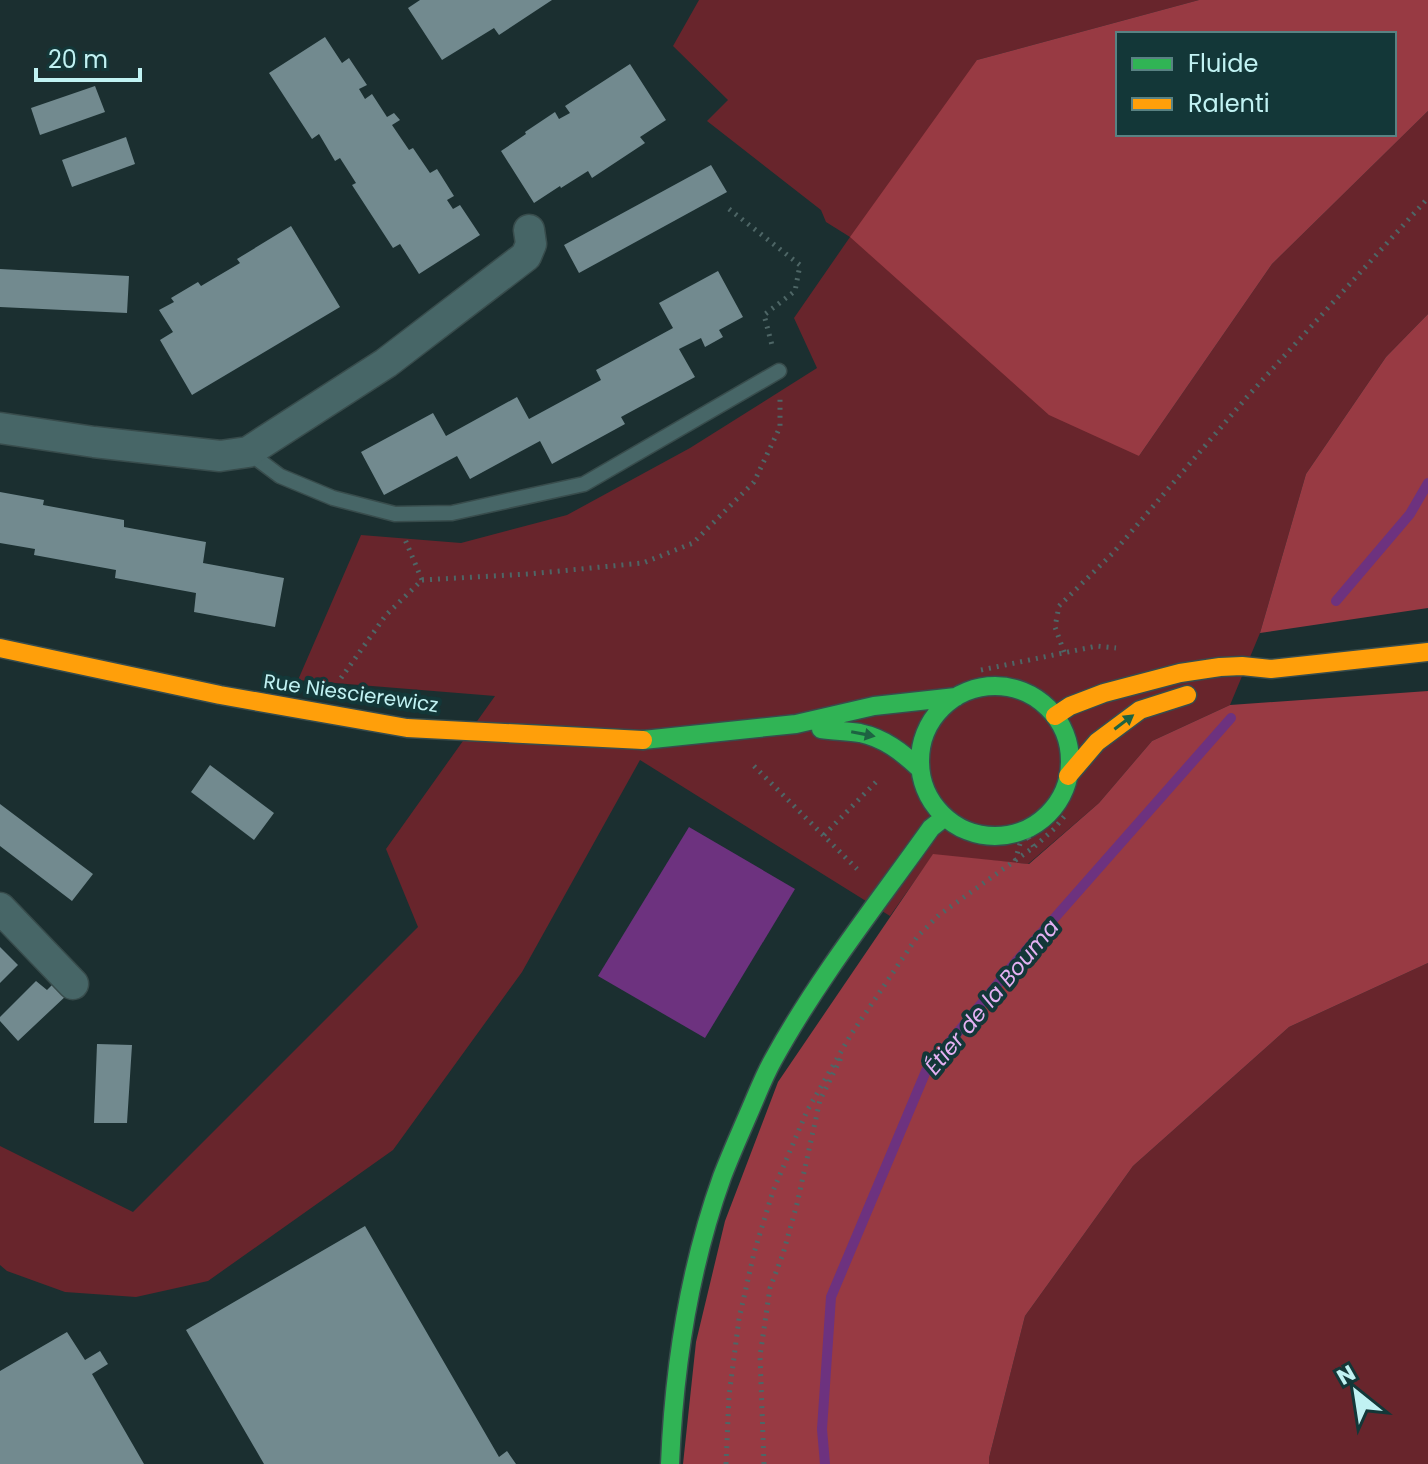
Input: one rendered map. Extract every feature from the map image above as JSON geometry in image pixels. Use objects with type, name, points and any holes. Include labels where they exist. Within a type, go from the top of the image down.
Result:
[{"type":"main road","name":"Rue Niescierewicz","points":[[0,648],[220,695],[407,728],[639,740],[796,724],[874,706],[956,697]]},
{"type":"main road","points":[[1055,716],[1070,706],[1104,693],[1180,673],[1242,666],[1271,669],[1428,652]]},
{"type":"main road","points":[[1232,685],[1271,669]]},
{"type":"main road","points":[[999,686],[1040,701],[1055,716],[1068,744],[1068,776],[1056,804],[1042,819],[1024,830],[1000,836],[983,835],[966,831],[945,817],[928,796],[920,769],[922,741],[941,709],[956,697],[984,687],[999,686]]},
{"type":"main road","points":[[1068,776],[1097,742],[1140,710],[1204,691]]},
{"type":"main road","name":"Rue Niescierewicz","points":[[796,724],[878,737],[903,753],[920,769]]},
{"type":"main road","points":[[670,1464],[674,1387],[698,1256],[721,1181],[748,1115],[772,1062],[812,997],[931,828],[945,817]]},
{"type":"street","points":[[0,428],[220,456],[248,452],[386,363],[526,256],[531,244],[529,230]]},
{"type":"street","points":[[0,908],[73,984]]},
{"type":"lane","points":[[248,452],[280,476],[333,498],[395,514],[452,513],[584,484],[779,371]]},
{"type":"path","points":[[1121,649],[1097,646],[1064,652],[1055,627],[1059,606],[1113,553],[1247,397],[1428,198]]},
{"type":"path","points":[[340,679],[386,615],[422,580],[643,563],[693,543],[754,482],[780,427],[779,371],[764,315],[795,291],[800,265],[729,209]]},
{"type":"path","points":[[395,514],[422,580]]},
{"type":"path","points":[[743,729],[750,762],[853,865]]},
{"type":"path","points":[[824,835],[878,780]]},
{"type":"path","points":[[726,1464],[729,1396],[739,1319],[754,1253],[773,1191],[807,1111],[850,1036],[917,937],[939,915],[1034,847],[1024,830]]},
{"type":"path","points":[[764,1464],[760,1356],[770,1288],[797,1204],[820,1100],[847,1046],[919,939],[940,917],[1015,861],[1024,830]]},
{"type":"shaded area","points":[[699,0],[1199,0],[977,60],[1139,456],[1272,264],[1428,111],[1428,314],[1386,357],[1306,474],[1260,633],[1230,705],[1152,741],[1099,803],[1028,864],[933,855],[890,916],[640,760],[522,972],[393,1150],[208,1281],[136,1297],[65,1292],[7,1271],[0,1265],[0,1146],[133,1212],[418,927],[386,849],[495,696],[298,680],[361,535],[461,543],[567,515],[690,448],[817,368],[794,318],[850,237],[826,222],[821,210],[707,121],[728,100],[673,46]]},
{"type":"shaded area","points":[[1199,0],[1428,0],[1428,111],[1272,264],[1139,456],[1049,415],[850,237],[977,60]]},
{"type":"shaded area","points":[[1428,314],[1428,608],[1260,633],[1306,474],[1386,357]]},
{"type":"shaded area","points":[[1428,691],[1428,963],[1289,1027],[1133,1166],[1025,1316],[989,1464],[683,1464],[696,1342],[725,1221],[778,1082],[933,854],[1029,864],[1099,803],[1152,741],[1230,705]]},
{"type":"shaded area","points":[[689,827],[795,889],[705,1038],[598,976]]},
{"type":"shaded area","points":[[1428,963],[1428,1464],[989,1464],[1025,1316],[1133,1166],[1289,1027]]},
{"type":"building","points":[[420,0],[552,0],[499,35],[494,28],[442,60],[408,8]]},
{"type":"building","points":[[325,37],[342,63],[349,58],[367,85],[359,89],[365,99],[372,94],[387,117],[394,113],[400,120],[392,125],[409,150],[413,148],[430,173],[437,169],[454,196],[447,200],[453,209],[460,205],[480,235],[419,274],[400,244],[393,248],[352,185],[356,183],[340,158],[335,161],[319,134],[312,139],[269,73]]},
{"type":"building","points":[[630,64],[666,120],[640,137],[645,143],[592,178],[588,171],[534,203],[501,151],[555,112],[559,119],[570,113],[565,106]]},
{"type":"building","points":[[95,86],[105,112],[40,135],[31,108]]},
{"type":"building","points":[[126,137],[135,164],[72,187],[62,160]]},
{"type":"building","points":[[711,165],[727,192],[579,273],[564,245]]},
{"type":"building","points":[[291,226],[340,307],[192,395],[160,340],[173,332],[159,310],[174,302],[171,298],[198,282],[201,286],[240,263],[237,259]]},
{"type":"building","points":[[0,269],[129,276],[127,313],[0,307]]},
{"type":"building","points":[[718,271],[743,317],[719,330],[723,337],[705,347],[701,338],[679,349],[695,377],[621,417],[625,424],[552,464],[540,441],[470,479],[457,456],[384,495],[361,452],[433,413],[446,436],[517,397],[529,419],[601,380],[596,370],[673,328],[659,303]]},
{"type":"building","points":[[0,492],[44,500],[43,505],[124,520],[124,527],[206,542],[203,563],[284,578],[275,627],[194,612],[196,593],[115,578],[116,570],[34,555],[35,549],[0,543]]},
{"type":"building","points":[[210,765],[274,813],[254,840],[191,792]]},
{"type":"building","points":[[0,804],[93,874],[72,901],[0,846]]},
{"type":"building","points":[[0,947],[18,965],[0,983]]},
{"type":"building","points":[[36,981],[47,990],[55,982],[68,994],[18,1041],[0,1017]]},
{"type":"building","points":[[97,1044],[132,1045],[127,1123],[94,1123]]},
{"type":"building","points":[[365,1226],[499,1457],[507,1451],[516,1464],[264,1464],[186,1330]]},
{"type":"building","points":[[67,1332],[85,1360],[100,1351],[108,1364],[92,1374],[144,1464],[0,1464],[0,1371]]},
{"type":"waterway","name":"Étier de la Bouma","points":[[1336,601],[1410,514],[1428,483]]},
{"type":"waterway","name":"Étier de la Bouma","points":[[825,1464],[822,1429],[831,1297],[926,1071],[1014,964],[1231,718]]},
{"type":"traffic: fast","points":[[995,686],[1024,692],[1048,708],[1064,732],[1070,761],[1064,790],[1048,814],[1024,830],[995,836],[966,830],[942,814],[926,790],[920,761],[926,732],[942,708],[966,692],[995,686]]},
{"type":"traffic: fast","points":[[643,740],[796,724],[874,706],[956,697]]},
{"type":"traffic: fast","points":[[821,729],[877,738],[920,769]]},
{"type":"traffic: fast","points":[[670,1464],[675,1391],[692,1283],[710,1212],[735,1146],[769,1067],[809,1000],[931,828],[945,817]]},
{"type":"traffic: slow","points":[[0,648],[220,695],[407,728],[643,740]]},
{"type":"traffic: slow","points":[[1055,716],[1070,706],[1104,693],[1180,673],[1242,666],[1271,669],[1428,652]]},
{"type":"traffic: slow","points":[[1068,776],[1097,742],[1140,710],[1187,695]]}]
